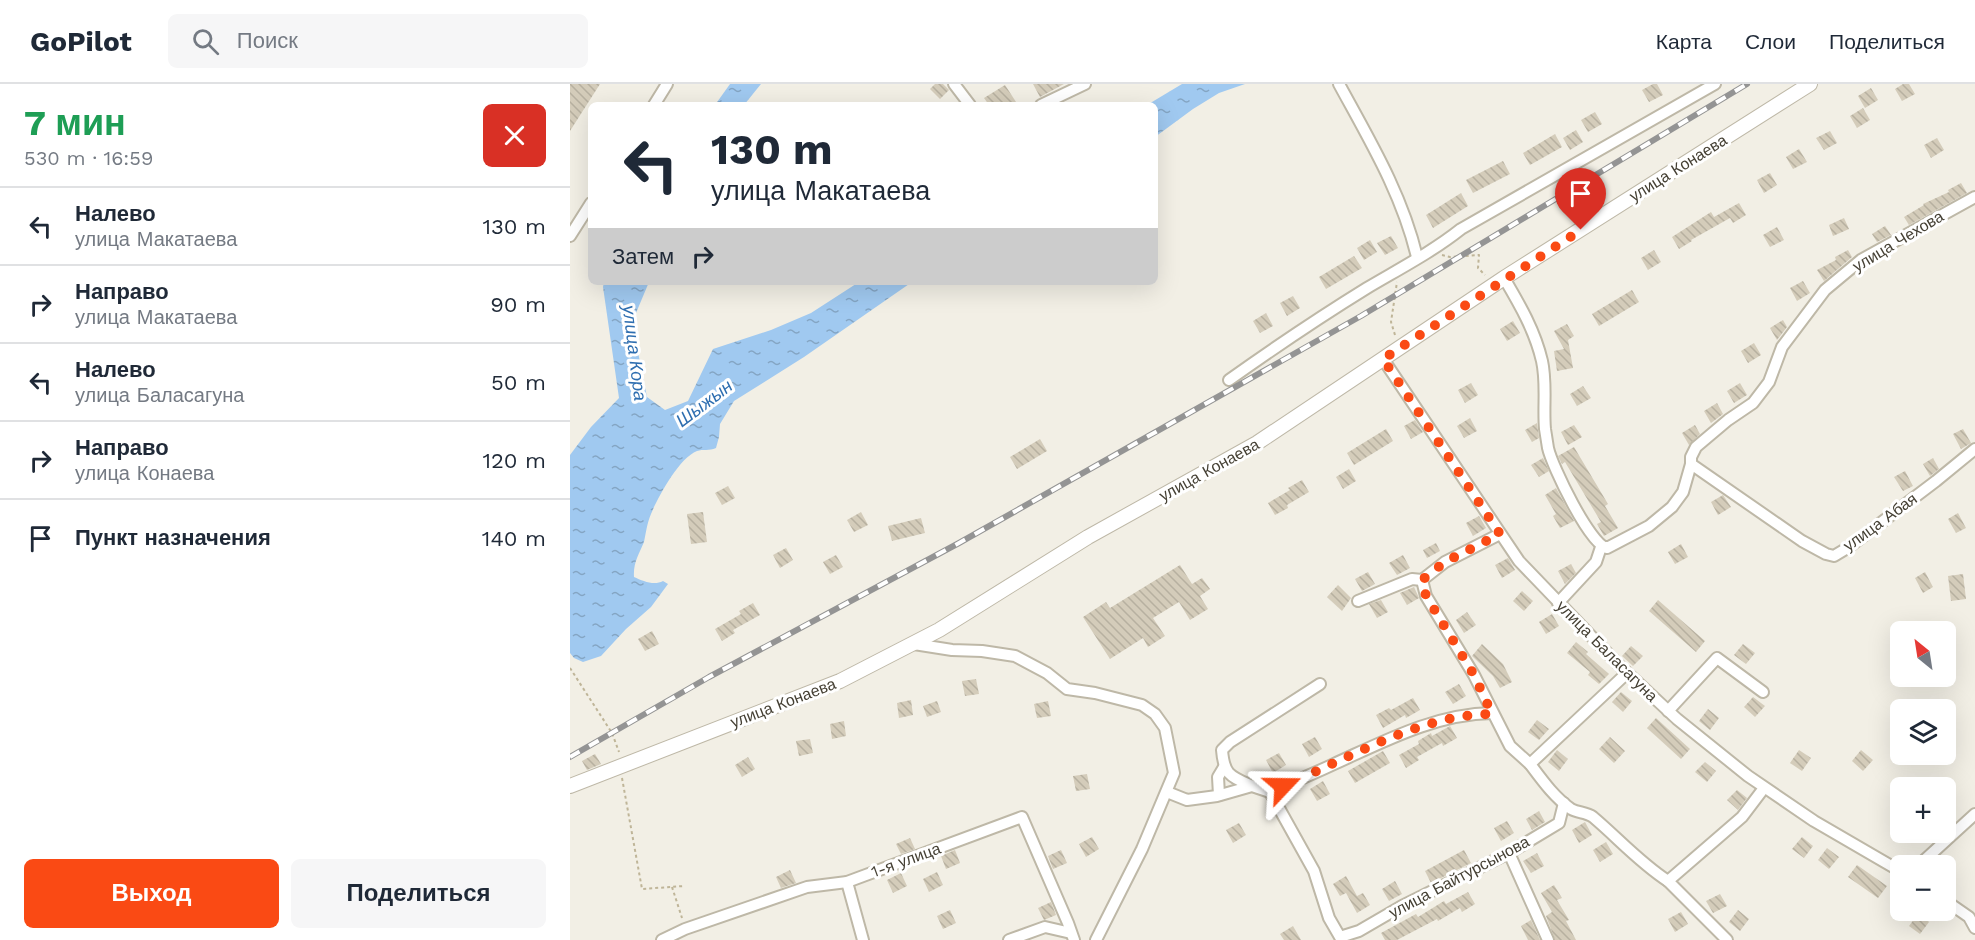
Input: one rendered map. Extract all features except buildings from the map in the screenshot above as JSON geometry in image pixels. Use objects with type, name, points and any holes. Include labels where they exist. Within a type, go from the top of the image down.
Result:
[{"type":"street","points":[[656,102],[667,84]]},
{"type":"street","points":[[954,84],[967,102]]},
{"type":"street","points":[[1047,102],[1085,84]]},
{"type":"street","points":[[1339,84],[1395,187],[1417,257]]},
{"type":"street","points":[[1229,380],[1331,310],[1461,229],[1715,84]]},
{"type":"street","name":"улица Конаева","points":[[570,786],[840,681],[915,644],[1088,537],[1257,443],[1501,280],[1810,84]]},
{"type":"street","name":"улица Чехова","points":[[1602,547],[1607,548],[1649,526],[1672,507],[1683,492],[1691,457],[1696,447],[1728,420],[1754,403],[1769,382],[1782,347],[1826,290],[1861,260],[1975,197]]},
{"type":"street","points":[[572,231],[588,207]]},
{"type":"street","points":[[1501,280],[1528,319],[1542,362],[1545,428],[1548,448],[1555,467],[1577,511],[1602,547],[1596,562],[1558,603]]},
{"type":"street","name":"улица Баласагуна","points":[[1383,359],[1519,561],[1627,673],[1668,711],[1748,777],[1814,821],[1890,865]]},
{"type":"street","name":"улица Абая","points":[[1691,464],[1802,541],[1834,556],[1936,481],[1975,448]]},
{"type":"street","points":[[1358,601],[1412,579],[1422,580],[1445,562],[1500,534]]},
{"type":"street","points":[[1422,580],[1426,596],[1474,675],[1510,746],[1530,764],[1551,792],[1573,811],[1590,814],[1652,871],[1668,881],[1727,940]]},
{"type":"street","points":[[915,644],[1015,656],[1047,673],[1067,689],[1095,693],[1142,705],[1155,714],[1165,728],[1174,773],[1142,849],[1096,940]]},
{"type":"street","points":[[1668,711],[1717,658],[1763,692]]},
{"type":"street","points":[[1530,764],[1627,673]]},
{"type":"street","points":[[1320,684],[1230,742],[1222,750],[1224,767],[1232,777],[1270,792],[1438,720],[1471,714],[1492,714]]},
{"type":"street","points":[[1219,795],[1218,777],[1224,767]]},
{"type":"street","points":[[1167,792],[1187,800],[1219,795],[1252,786]]},
{"type":"street","points":[[1668,881],[1742,817],[1764,788]]},
{"type":"street","name":"улица Байтурсынова","points":[[1270,792],[1314,871],[1338,939],[1359,931],[1402,906],[1509,853],[1559,823],[1564,803]]},
{"type":"street","points":[[1930,855],[1975,814]]},
{"type":"street","name":"1-я улица","points":[[662,940],[685,929],[807,887],[847,882],[1022,817],[1072,936]]},
{"type":"street","points":[[1509,853],[1548,940]]},
{"type":"street","points":[[847,882],[863,940]]},
{"type":"street","points":[[1956,908],[1969,917],[1975,928]]},
{"type":"street","points":[[1009,940],[1045,927],[1072,936]]},
{"type":"path","points":[[1432,249],[1450,257],[1479,255],[1478,268],[1485,276],[1501,280]]},
{"type":"path","points":[[1399,348],[1391,322],[1397,282],[1404,266]]},
{"type":"path","points":[[570,668],[612,733],[620,752]]},
{"type":"path","points":[[620,766],[642,889],[684,886]]},
{"type":"path","points":[[672,887],[685,929]]},
{"type":"water","points":[[730,84],[761,84],[746,102],[717,102]]},
{"type":"water","points":[[1182,84],[1245,84],[1219,93],[1158,135],[1158,102],[1152,102]]},
{"type":"water","points":[[603,285],[648,285],[636,313],[636,342],[647,397],[665,410],[688,401],[713,349],[771,330],[811,313],[854,285],[908,285],[804,357],[734,401],[720,424],[716,448],[697,451],[683,461],[664,488],[650,517],[644,542],[635,563],[634,577],[648,582],[663,581],[668,584],[651,607],[601,656],[583,662],[574,658],[570,653],[570,455],[591,427],[619,398]]},
{"type":"railway","points":[[570,757],[709,677],[959,543],[1361,316],[1747,84]]},
{"type":"route","points":[[1283,786],[1438,720],[1471,714],[1492,714],[1474,675],[1426,596],[1422,580],[1445,562],[1500,534],[1383,359],[1504,278],[1581,230]]},
{"type":"water label","name":"улица Кора","points":[[635,353]]},
{"type":"water label","name":"Шыжын","points":[[704,403]]}]
